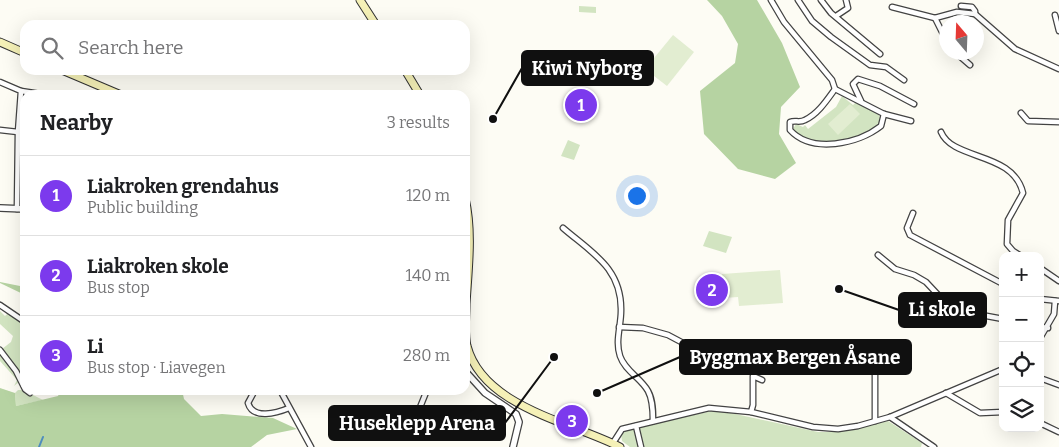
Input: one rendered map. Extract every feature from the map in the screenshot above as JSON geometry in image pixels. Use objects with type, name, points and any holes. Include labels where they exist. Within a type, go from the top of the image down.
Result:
[{"type":"main road","points":[[360,0],[373,20]]},
{"type":"main road","points":[[0,42],[20,50]]},
{"type":"main road","points":[[74,75],[109,90]]},
{"type":"main road","points":[[408,75],[417,90]]},
{"type":"main road","points":[[470,350],[474,364],[484,378],[501,394],[620,447]]},
{"type":"street","points":[[772,0],[784,22],[832,80],[835,88],[884,114],[910,121]]},
{"type":"street","points":[[798,0],[812,21],[831,37],[870,65],[886,68],[904,80]]},
{"type":"street","points":[[821,0],[836,16],[880,54]]},
{"type":"street","points":[[836,16],[848,8],[846,0]]},
{"type":"street","points":[[961,6],[972,8],[976,11],[975,14],[1015,49],[1059,69]]},
{"type":"street","points":[[892,7],[935,18],[957,12],[975,14]]},
{"type":"street","points":[[1055,16],[1059,31]]},
{"type":"street","points":[[935,18],[939,26]]},
{"type":"street","points":[[964,60],[970,65]]},
{"type":"street","points":[[861,101],[853,84],[858,79],[880,86],[914,104]]},
{"type":"street","points":[[0,82],[20,92]]},
{"type":"street","points":[[835,88],[828,101],[811,116],[803,122],[796,120],[790,122],[789,127],[796,137],[803,142],[814,144],[834,143],[874,132],[881,126],[884,114]]},
{"type":"street","points":[[0,208],[17,209],[20,105]]},
{"type":"street","points":[[1021,113],[1028,121],[1059,122]]},
{"type":"street","points":[[0,130],[18,132]]},
{"type":"street","points":[[941,132],[949,142],[1010,169],[1023,193],[1008,220],[1007,244],[1014,252]]},
{"type":"street","points":[[913,213],[907,228],[910,235],[999,282]]},
{"type":"street","points":[[563,228],[615,275],[621,294],[617,346],[621,358],[649,392],[653,421]]},
{"type":"street","points":[[878,255],[895,269],[914,275],[926,282],[941,298],[976,314],[999,318]]},
{"type":"street","points":[[1044,271],[1059,281]]},
{"type":"street","points":[[1044,299],[1057,301],[1054,314],[1044,333]]},
{"type":"street","points":[[0,305],[20,319]]},
{"type":"street","points":[[619,327],[643,328],[668,334],[686,344],[742,353]]},
{"type":"street","points":[[1044,327],[1048,328]]},
{"type":"street","points":[[0,350],[20,379]]},
{"type":"street","points":[[803,357],[856,356],[865,359],[874,369],[875,375],[875,421]]},
{"type":"street","points":[[612,443],[620,430],[709,408],[751,412],[824,428],[858,426],[890,417],[999,371]]},
{"type":"street","points":[[470,376],[485,393],[516,414],[519,422],[513,447]]},
{"type":"street","points":[[751,412],[753,405],[753,376],[762,380]]},
{"type":"street","points":[[1044,379],[1059,385]]},
{"type":"street","points":[[946,393],[980,413],[999,412]]},
{"type":"street","points":[[252,395],[248,403],[251,409],[257,412],[265,414],[289,408]]},
{"type":"street","points":[[282,395],[311,447]]},
{"type":"street","points":[[410,432],[424,395]]},
{"type":"street","points":[[890,417],[926,445],[934,447]]},
{"type":"street","points":[[1044,425],[1059,432]]},
{"type":"street","points":[[636,426],[641,447]]},
{"type":"green space","points":[[707,0],[757,0],[782,43],[800,87],[781,107],[779,134],[796,163],[775,179],[738,169],[704,134],[700,91],[735,63],[738,44],[722,16]]},
{"type":"green space","points":[[579,6],[596,7],[596,13],[579,12]]},
{"type":"green space","points":[[673,35],[694,52],[667,86],[645,69]]},
{"type":"green space","points":[[842,96],[853,105],[856,102],[878,113],[882,121],[876,128],[865,134],[838,141],[810,140],[800,136],[793,129],[796,124],[803,127],[805,125],[808,129],[836,107]]},
{"type":"green space","points":[[850,104],[860,114],[838,135],[828,124]]},
{"type":"green space","points":[[568,140],[580,145],[574,160],[561,156]]},
{"type":"green space","points":[[709,231],[732,237],[726,253],[703,246]]},
{"type":"green space","points":[[780,270],[783,303],[739,306],[738,297],[724,298],[722,274]]},
{"type":"green space","points":[[0,283],[20,286],[20,293]]},
{"type":"green space","points":[[0,311],[5,316],[8,313],[20,321],[20,375],[2,349],[11,342],[13,336],[0,324]]},
{"type":"green space","points":[[0,353],[18,377],[19,382],[14,386],[17,380],[0,361]]},
{"type":"green space","points":[[0,388],[15,393],[16,406],[58,395],[183,395],[184,399],[201,416],[222,414],[273,418],[297,429],[267,435],[251,447],[0,447]]},
{"type":"green space","points":[[20,390],[20,395],[33,395],[43,400],[16,406],[15,393]]},
{"type":"green space","points":[[717,410],[818,432],[836,432],[888,421],[922,443],[921,447],[630,447],[622,441],[621,434],[624,430]]},
{"type":"waterway","points":[[39,447],[43,437]]},
{"type":"place","name":"Liakroken grendahus","points":[[581,105]]},
{"type":"place","name":"Kiwi Nyborg","points":[[493,119]]},
{"type":"place","name":"Li skole","points":[[839,289]]},
{"type":"place","name":"Liakroken skole","points":[[712,290]]},
{"type":"place","name":"Huseklepp Arena","points":[[554,357]]},
{"type":"place","name":"Byggmax Bergen Åsane","points":[[597,393]]},
{"type":"place","name":"Li","points":[[572,421]]}]
